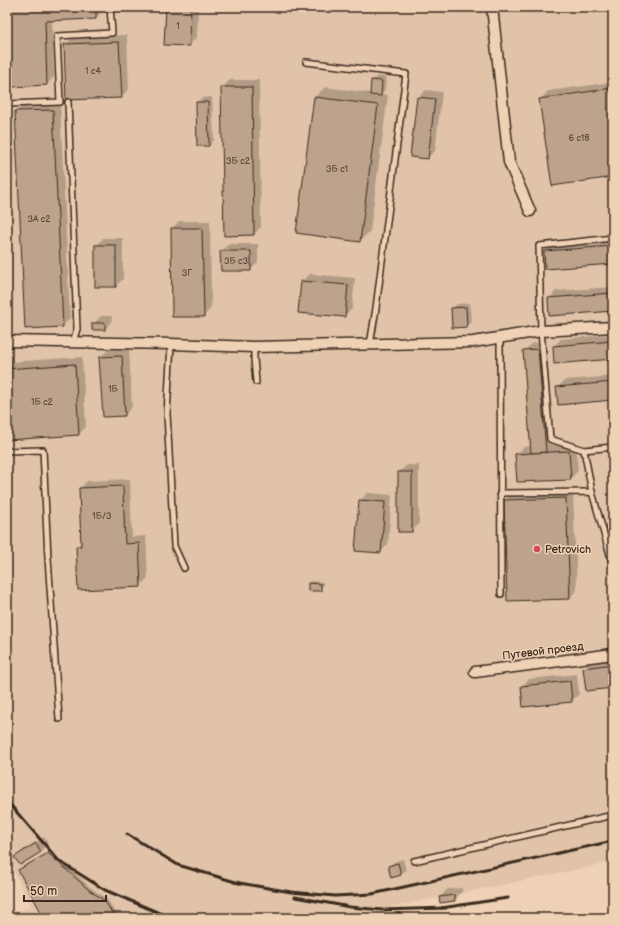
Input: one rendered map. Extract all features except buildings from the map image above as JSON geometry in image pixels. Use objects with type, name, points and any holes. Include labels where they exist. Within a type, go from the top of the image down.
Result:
[{"type":"street","points":[[492,7],[509,162],[530,211]]},
{"type":"street","points":[[7,341],[254,347],[473,342],[541,331],[613,327]]},
{"type":"street","name":"Путевой проезд","points":[[475,672],[613,654]]},
{"type":"lane","points":[[7,76],[8,104],[60,102],[57,36],[112,33],[110,7]]},
{"type":"lane","points":[[306,62],[406,74],[370,344]]},
{"type":"lane","points":[[68,102],[77,329],[73,342]]},
{"type":"lane","points":[[613,238],[539,246],[541,331],[550,439],[584,450],[613,447]]},
{"type":"lane","points":[[500,338],[501,594]]},
{"type":"lane","points":[[171,344],[167,414],[174,546],[184,568]]},
{"type":"lane","points":[[254,347],[256,382]]},
{"type":"lane","points":[[7,451],[43,450],[48,558],[59,718]]},
{"type":"lane","points":[[584,450],[592,492],[613,565]]},
{"type":"lane","points":[[500,493],[592,492]]},
{"type":"lane","points":[[414,861],[613,816]]},
{"type":"shaded area","points":[[7,7],[613,7],[613,862],[338,918],[7,918],[7,915],[32,907],[7,858]]},
{"type":"railway","points":[[7,801],[59,861],[105,890],[164,915],[177,918]]},
{"type":"railway","points":[[127,834],[178,865],[239,883]]},
{"type":"railway","points":[[234,882],[291,892],[335,896],[372,894],[613,841]]},
{"type":"railway","points":[[295,897],[350,907],[382,910],[446,908]]},
{"type":"railway","points":[[441,908],[508,898]]},
{"type":"railway","points":[[373,918],[399,914]]},
{"type":"place","name":"Petrovich","points":[[537,549]]}]
